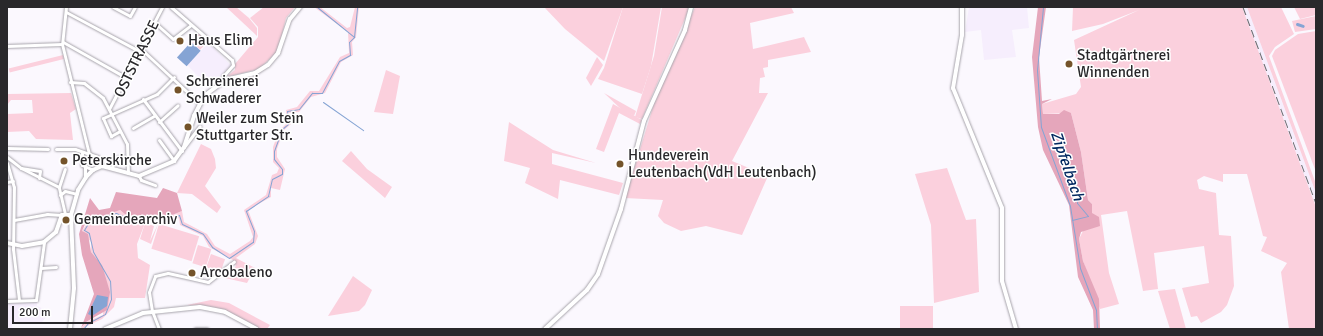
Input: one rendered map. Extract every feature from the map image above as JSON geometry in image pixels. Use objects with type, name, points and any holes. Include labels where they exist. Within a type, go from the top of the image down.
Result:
[{"type":"main road","points":[[70,329],[74,316],[71,215],[77,194],[85,178],[93,170],[102,166],[139,176],[174,161],[183,149],[199,103],[216,86],[225,80],[255,73],[272,60],[280,48],[290,19],[300,7]]},
{"type":"main road","points":[[545,329],[576,302],[598,274],[620,209],[644,121],[684,30],[691,7]]},
{"type":"main road","points":[[962,7],[962,35],[952,84],[1002,208],[1002,281],[1016,329]]},
{"type":"main road","points":[[7,243],[13,247],[31,246],[44,242],[56,232],[63,215],[71,215]]},
{"type":"main road","points":[[105,329],[152,311],[194,307],[225,312],[257,329]]},
{"type":"street","points":[[66,7],[62,43],[88,154]]},
{"type":"street","points":[[113,7],[130,16],[135,7]]},
{"type":"street","name":"OSTSTRASSE","points":[[109,109],[127,78],[162,7]]},
{"type":"street","points":[[171,7],[232,60],[233,65],[223,76],[225,80]]},
{"type":"street","points":[[66,12],[140,49],[174,77],[199,103]]},
{"type":"street","points":[[154,22],[173,39],[191,25]]},
{"type":"street","points":[[7,46],[62,43],[127,78]]},
{"type":"street","points":[[120,131],[111,136],[103,118],[157,94],[174,77]]},
{"type":"street","points":[[70,82],[92,88],[109,109],[127,144],[128,173]]},
{"type":"street","points":[[143,99],[154,116],[183,149],[200,126]]},
{"type":"street","points":[[159,122],[178,105]]},
{"type":"street","points":[[133,128],[154,116]]},
{"type":"street","points":[[159,140],[174,161]]},
{"type":"street","points":[[7,148],[48,149]]},
{"type":"street","points":[[56,149],[88,154],[101,159],[102,166]]},
{"type":"street","points":[[82,152],[82,165],[93,170]]},
{"type":"street","points":[[7,156],[19,167],[59,187]]},
{"type":"street","points":[[112,168],[114,158],[128,157]]},
{"type":"street","points":[[7,162],[12,173],[13,181],[13,247],[19,300]]},
{"type":"street","points":[[85,166],[85,178]]},
{"type":"street","points":[[12,173],[19,167],[40,170],[39,178]]},
{"type":"street","points":[[14,220],[47,214],[63,215],[59,187],[65,169]]},
{"type":"street","points":[[139,176],[140,180],[155,185]]},
{"type":"street","points":[[7,182],[13,181]]},
{"type":"street","points":[[60,196],[66,191],[77,194]]},
{"type":"street","points":[[7,301],[36,300],[44,242]]},
{"type":"street","points":[[7,249],[13,247]]},
{"type":"street","points":[[159,329],[152,311],[149,285],[158,274],[168,273],[205,282],[219,276],[234,262]]},
{"type":"street","points":[[41,268],[56,267]]},
{"type":"street","points":[[195,329],[207,329]]},
{"type":"shaded area","points":[[226,7],[236,7],[249,18],[257,28],[257,36]]},
{"type":"shaded area","points":[[264,7],[295,7],[286,18],[278,51],[259,69],[226,77],[235,70],[235,64],[258,37],[258,27],[250,18]]},
{"type":"shaded area","points":[[314,7],[320,7],[347,28],[350,27],[355,7],[359,7],[356,37],[352,42],[353,55],[341,62],[325,93],[311,97],[299,112],[288,113],[291,124],[284,130],[277,149],[277,157],[285,169],[280,190],[271,188],[271,197],[248,210],[258,236],[255,244],[236,258],[255,268],[247,283],[225,278],[236,266],[233,260],[209,247],[203,236],[180,225],[179,218],[169,223],[147,218],[137,244],[138,258],[150,265],[145,298],[116,298],[114,307],[102,319],[81,329],[86,322],[103,315],[102,265],[91,252],[91,242],[82,231],[90,219],[120,210],[126,215],[165,218],[182,211],[184,222],[207,234],[215,246],[230,254],[250,241],[253,237],[244,210],[266,195],[272,175],[277,173],[279,168],[273,162],[273,147],[279,131],[286,124],[286,110],[297,107],[310,91],[319,91],[340,57],[349,53],[348,32]]},
{"type":"shaded area","points":[[544,7],[623,7],[604,61],[565,29]]},
{"type":"shaded area","points":[[623,7],[661,7],[651,66],[642,94],[598,79],[604,68]]},
{"type":"shaded area","points":[[662,7],[690,7],[642,119],[635,117],[654,56]]},
{"type":"shaded area","points":[[695,7],[791,7],[794,13],[750,23],[753,49],[804,37],[811,52],[768,60],[768,67],[763,68],[765,77],[760,78],[759,93],[768,93],[732,161],[768,176],[742,235],[706,226],[681,231],[664,223],[658,216],[663,200],[625,198],[656,97]]},
{"type":"shaded area","points":[[969,7],[1027,7],[1029,28],[1012,30],[1016,57],[984,60],[981,30],[965,32]]},
{"type":"shaded area","points":[[1038,7],[1046,7],[1039,57],[1042,101],[1052,99],[1042,104],[1043,114],[1059,114],[1064,110],[1071,113],[1081,152],[1088,200],[1092,204],[1092,213],[1099,217],[1100,226],[1081,232],[1079,239],[1083,261],[1099,299],[1100,329],[1094,329],[1093,310],[1078,277],[1069,205],[1043,150],[1038,127],[1032,57]]},
{"type":"shaded area","points":[[1073,7],[1242,7],[1316,207],[1316,329],[1289,329],[1281,272],[1287,263],[1261,251],[1267,237],[1263,236],[1247,174],[1223,174],[1223,182],[1204,176],[1197,180],[1199,189],[1216,193],[1219,235],[1231,236],[1234,286],[1227,305],[1221,312],[1201,323],[1197,316],[1191,317],[1182,288],[1209,283],[1204,246],[1154,253],[1158,289],[1143,291],[1127,211],[1101,215],[1109,273],[1119,304],[1100,309],[1083,261],[1079,239],[1092,213],[1092,204],[1088,200],[1081,152],[1071,113],[1043,114],[1042,104],[1076,94],[1081,87],[1074,40],[1139,10],[1103,24],[1072,31]]},
{"type":"shaded area","points":[[1242,7],[1247,7],[1316,193],[1316,207]]},
{"type":"shaded area","points":[[1247,7],[1281,7],[1294,34],[1275,47],[1269,56],[1316,184],[1316,193]]},
{"type":"shaded area","points":[[1294,7],[1316,7],[1316,15],[1300,19]]},
{"type":"shaded area","points":[[1316,16],[1316,29],[1295,32],[1292,21]]},
{"type":"shaded area","points":[[1316,31],[1316,172],[1272,56],[1275,50],[1298,34]]},
{"type":"shaded area","points":[[200,32],[209,40],[200,50],[191,42]]},
{"type":"shaded area","points":[[209,43],[231,66],[209,88],[187,65]]},
{"type":"shaded area","points":[[63,55],[64,59],[10,72],[9,69]]},
{"type":"shaded area","points":[[597,57],[603,65],[591,86],[586,78]]},
{"type":"shaded area","points":[[386,70],[400,76],[393,114],[374,112]]},
{"type":"shaded area","points":[[71,93],[76,109],[70,113],[73,140],[36,139],[29,131],[7,132],[7,114],[33,113],[32,100],[11,100],[7,105],[7,94]]},
{"type":"shaded area","points":[[604,93],[636,111],[634,116],[622,110]]},
{"type":"shaded area","points":[[613,104],[642,120],[640,124],[619,113],[604,152],[596,149]]},
{"type":"shaded area","points":[[509,122],[553,150],[596,163],[552,153],[552,164],[623,183],[619,195],[560,180],[558,199],[525,183],[530,168],[504,161]]},
{"type":"shaded area","points":[[201,144],[211,149],[215,159],[216,168],[205,186],[221,207],[217,213],[192,194],[177,193]]},
{"type":"shaded area","points":[[351,151],[367,169],[392,187],[385,198],[342,161]]},
{"type":"shaded area","points":[[947,168],[966,220],[976,219],[979,292],[934,303],[931,225],[915,174]]},
{"type":"shaded area","points":[[163,188],[177,193],[182,211],[165,218],[126,215],[120,210],[86,222],[82,231],[88,234],[91,252],[102,265],[110,292],[107,310],[86,322],[81,328],[94,294],[82,255],[79,234],[90,198],[99,210],[110,208],[116,192],[157,198]]},
{"type":"shaded area","points":[[145,223],[154,226],[150,241],[158,224],[151,244],[140,239]]},
{"type":"shaded area","points":[[159,224],[199,236],[192,261],[151,249]]},
{"type":"shaded area","points":[[198,245],[211,249],[206,267],[192,263]]},
{"type":"shaded area","points":[[211,254],[225,259],[220,272],[206,267]]},
{"type":"shaded area","points":[[353,276],[372,290],[365,305],[359,311],[328,316]]},
{"type":"shaded area","points":[[1175,289],[1186,329],[1170,329],[1158,291]]},
{"type":"shaded area","points":[[211,300],[229,303],[270,325],[267,329],[260,329],[216,308],[187,305]]},
{"type":"shaded area","points":[[37,302],[37,306],[51,312],[42,322],[12,324],[12,329],[7,329],[7,304]]},
{"type":"shaded area","points":[[900,306],[933,306],[933,329],[900,329]]},
{"type":"water","points":[[191,42],[201,51],[187,66],[177,58]]},
{"type":"water","points":[[97,295],[108,297],[107,306],[92,316],[88,314]]},
{"type":"waterway","points":[[317,7],[354,37]]},
{"type":"waterway","points":[[83,329],[88,323],[105,314],[111,299],[110,281],[93,251],[89,233],[84,230],[90,220],[116,213],[125,217],[166,220],[179,215],[182,224],[203,234],[212,247],[229,258],[253,242],[254,231],[246,211],[268,196],[272,179],[282,174],[282,169],[274,159],[274,151],[282,129],[288,124],[287,111],[299,109],[312,93],[322,93],[339,61],[350,55],[349,42],[354,37],[357,7]]},
{"type":"waterway","name":"Zipfelbach","points":[[1043,7],[1037,70],[1041,127],[1070,206],[1080,268],[1096,310],[1097,329]]},
{"type":"waterway","points":[[1297,24],[1303,26]]},
{"type":"waterway","points":[[323,102],[363,130]]},
{"type":"waterway","points":[[1072,220],[1088,216],[1077,203],[1078,194]]},
{"type":"railway","points":[[1243,7],[1316,203]]},
{"type":"place","name":"Haus Elim","points":[[180,41]]},
{"type":"place","name":"Stadtgärtnerei Winnenden","points":[[1069,64]]},
{"type":"place","name":"Schreinerei Schwaderer","points":[[178,90]]},
{"type":"place","name":"Weiler zum Stein Stuttgarter Str.","points":[[188,127]]},
{"type":"place","name":"Peterskirche","points":[[64,161]]},
{"type":"place","name":"Hundeverein Leutenbach(VdH Leutenbach)","points":[[620,164]]},
{"type":"place","name":"Gemeindearchiv","points":[[66,220]]},
{"type":"place","name":"Arcobaleno","points":[[192,273]]}]
